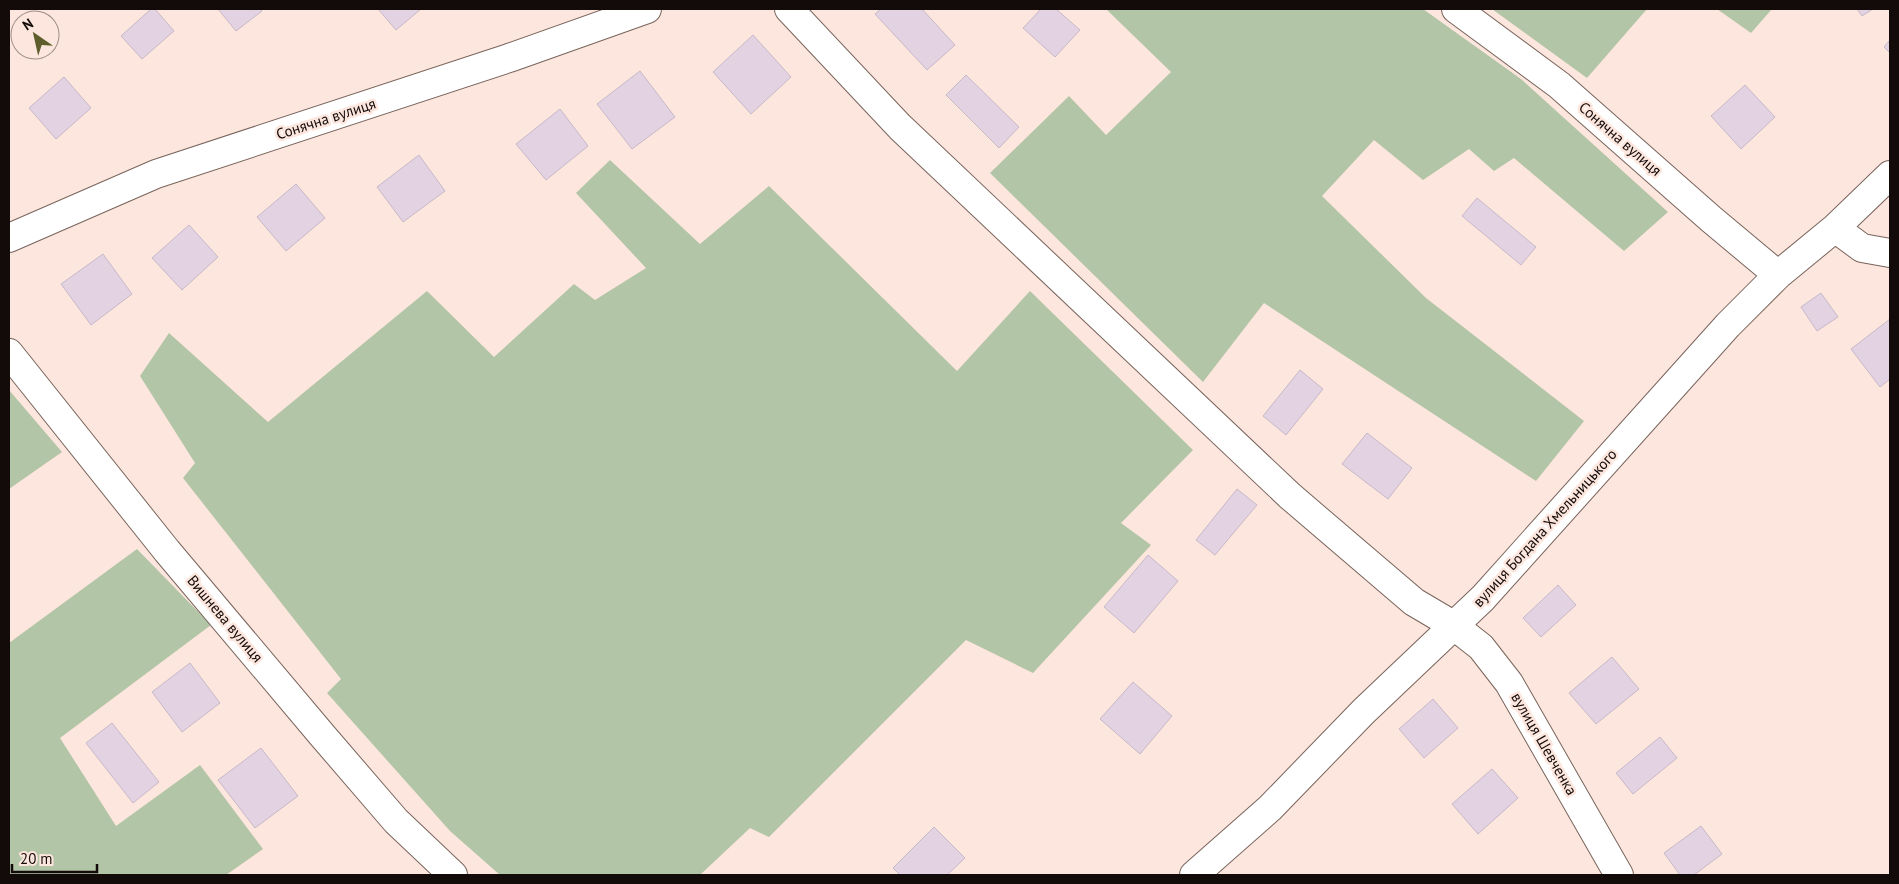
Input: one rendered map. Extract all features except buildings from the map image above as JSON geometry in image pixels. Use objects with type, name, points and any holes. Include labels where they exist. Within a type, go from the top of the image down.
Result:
[{"type":"street","name":"Сонячна вулиця","points":[[9,238],[156,174],[509,58],[647,9]]},
{"type":"street","name":"вулиця Шевченка","points":[[788,9],[900,127],[1290,496],[1414,602],[1453,625],[1481,647],[1509,683],[1619,875]]},
{"type":"street","name":"Сонячна вулиця","points":[[1456,9],[1559,85],[1778,275]]},
{"type":"street","name":"вулиця Богдана Хмельницького","points":[[1194,875],[1270,808],[1364,711],[1483,598],[1728,325],[1778,275],[1835,228],[1890,175]]},
{"type":"street","points":[[1835,228],[1862,248],[1890,253]]},
{"type":"street","name":"Вишнева вулиця","points":[[9,353],[167,551],[322,735],[396,820],[453,875]]},
{"type":"green space","points":[[1106,9],[1423,9],[1521,79],[1668,212],[1624,251],[1514,158],[1494,171],[1469,149],[1423,180],[1374,140],[1322,196],[1426,298],[1584,421],[1536,481],[1264,303],[1203,382],[990,173],[1069,96],[1106,135],[1171,72]]},
{"type":"green space","points":[[1492,9],[1647,9],[1587,78]]},
{"type":"green space","points":[[1717,9],[1772,9],[1751,33]]},
{"type":"green space","points":[[610,160],[700,244],[769,186],[957,371],[1030,291],[1193,450],[1121,523],[1151,545],[1033,673],[966,640],[769,837],[750,828],[700,875],[500,875],[450,831],[327,693],[341,679],[183,478],[195,463],[140,376],[169,333],[268,422],[427,291],[494,357],[574,284],[595,300],[646,268],[576,193]]},
{"type":"green space","points":[[9,390],[62,452],[9,489]]},
{"type":"green space","points":[[137,549],[211,625],[60,738],[116,826],[200,765],[263,849],[226,875],[9,875],[9,643]]}]
